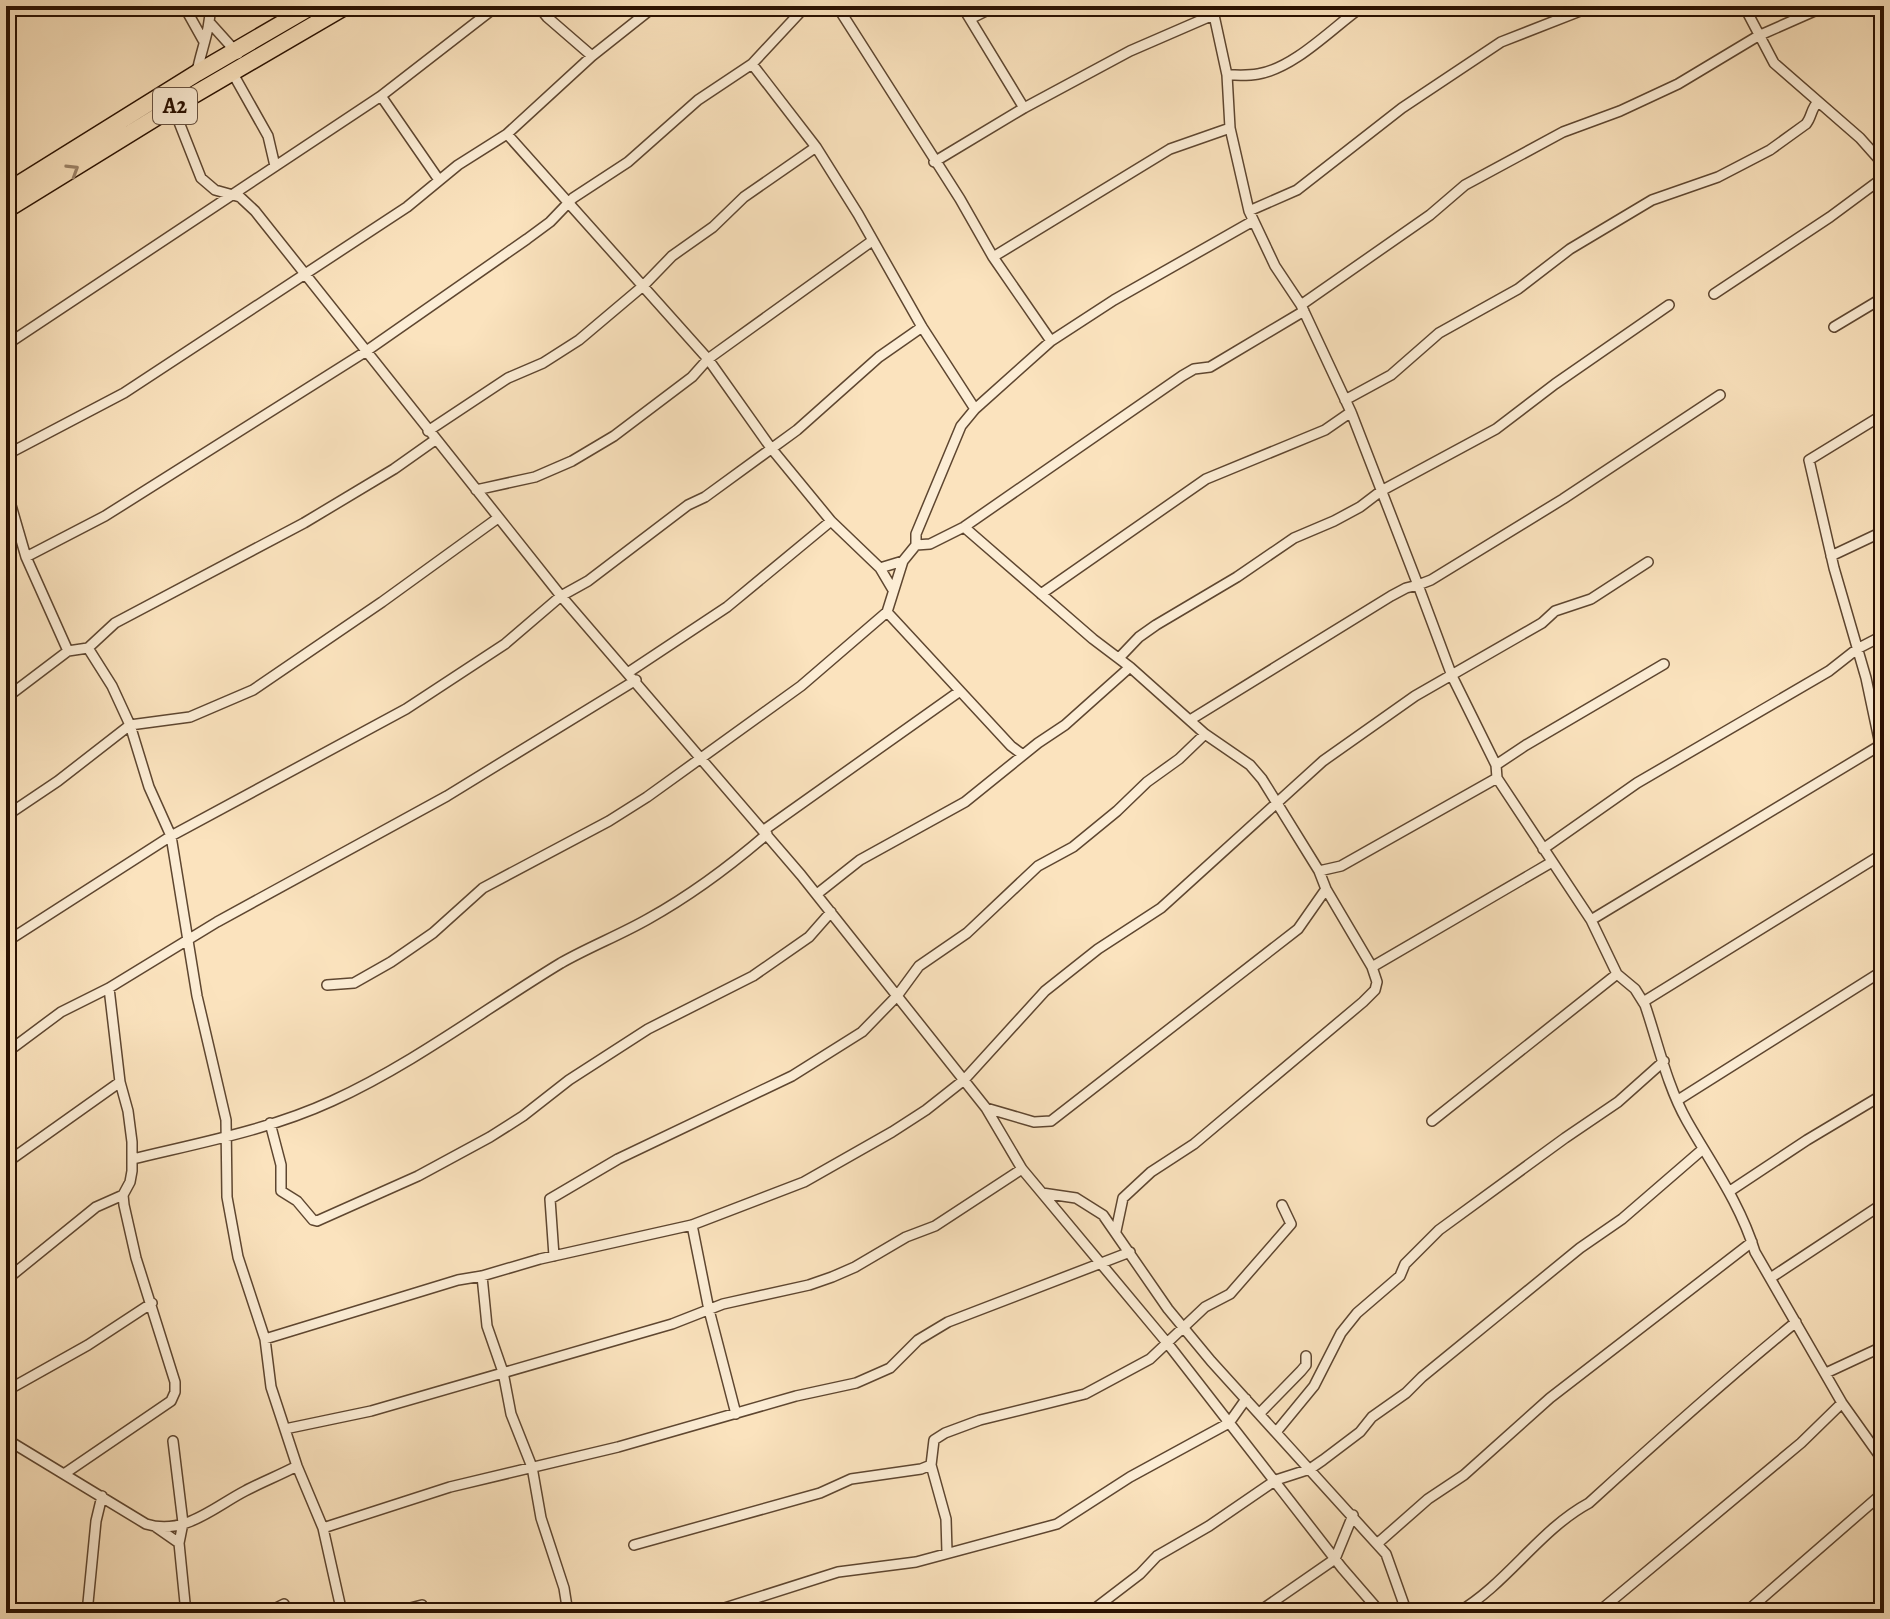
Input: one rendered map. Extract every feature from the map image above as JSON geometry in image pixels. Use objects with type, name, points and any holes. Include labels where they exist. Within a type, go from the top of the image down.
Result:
[{"type":"highway","name":"A2","points":[[6,210],[173,107],[238,63],[312,6]]},
{"type":"highway","name":"A2","points":[[6,192],[197,73],[238,63],[346,6]]},
{"type":"street","points":[[184,6],[203,40]]},
{"type":"street","points":[[197,73],[203,40],[211,24],[210,6]]},
{"type":"street","points":[[6,345],[381,96],[497,6]]},
{"type":"street","points":[[538,6],[592,56]]},
{"type":"street","points":[[6,455],[124,393],[407,207],[458,165],[507,134],[592,56],[655,6]]},
{"type":"street","points":[[26,557],[105,516],[365,352],[527,239],[569,205],[573,198],[628,162],[698,100],[752,64],[806,6]]},
{"type":"street","points":[[837,6],[960,199],[993,257],[1051,341]]},
{"type":"street","points":[[962,6],[1024,108]]},
{"type":"street","points":[[970,19],[996,6]]},
{"type":"street","points":[[1227,75],[1260,74],[1281,65],[1323,38],[1363,6]]},
{"type":"street","points":[[327,985],[354,983],[370,975],[433,933],[483,888],[609,821],[703,758],[801,686],[887,612],[903,561],[916,545],[916,534],[961,426],[975,409],[1051,341],[1297,190],[1402,108],[1501,42],[1593,6]]},
{"type":"street","points":[[1744,6],[1778,68],[1860,138],[1884,165]]},
{"type":"street","points":[[916,545],[930,544],[964,527],[1182,376],[1194,369],[1210,367],[1303,308],[1430,215],[1465,185],[1563,132],[1620,111],[1678,84],[1758,36],[1826,6]]},
{"type":"street","points":[[1880,6],[1884,16]]},
{"type":"street","points":[[934,162],[1024,108],[1213,11],[1227,75],[1230,128],[1251,216],[1275,266],[1303,308],[1351,412],[1452,676],[1496,765],[1497,778],[1591,920],[1617,974],[1635,989],[1643,1002],[1678,1100],[1703,1149],[1730,1191],[1755,1252],[1842,1403],[1884,1462]]},
{"type":"street","points":[[211,24],[238,63],[268,136],[275,166]]},
{"type":"street","points":[[752,64],[816,147],[922,327],[975,409]]},
{"type":"street","points":[[381,96],[439,180]]},
{"type":"street","points":[[1345,400],[1391,375],[1439,333],[1518,289],[1570,249],[1652,200],[1718,177],[1770,150],[1806,124],[1813,106],[1818,102]]},
{"type":"street","points":[[173,107],[201,178],[215,190],[233,193],[255,211],[561,596],[817,894],[986,1108],[1022,1169],[1168,1344],[1335,1559],[1381,1613]]},
{"type":"street","points":[[993,257],[1170,149],[1230,128]]},
{"type":"street","points":[[507,134],[708,359],[771,448],[831,521],[880,568],[893,590]]},
{"type":"street","points":[[428,431],[508,378],[558,355],[579,340],[643,286],[672,256],[713,227],[744,197],[816,147]]},
{"type":"street","points":[[1714,294],[1884,177]]},
{"type":"street","points":[[476,490],[535,477],[572,461],[614,436],[692,377],[708,359],[872,241]]},
{"type":"street","points":[[1834,327],[1884,297]]},
{"type":"street","points":[[1119,658],[1156,625],[1237,577],[1294,538],[1347,514],[1381,491],[1496,429],[1669,305]]},
{"type":"street","points":[[6,942],[171,836],[406,709],[505,644],[561,596],[588,581],[688,505],[705,497],[797,430],[879,357],[922,327]]},
{"type":"street","points":[[1190,720],[1398,592],[1431,580],[1520,526],[1720,395]]},
{"type":"street","points":[[1041,594],[1206,479],[1325,430],[1351,412]]},
{"type":"street","points":[[1884,414],[1809,460],[1831,556],[1869,689],[1884,763]]},
{"type":"street","points":[[6,698],[68,651],[88,648],[115,623],[304,523],[394,469],[435,440]]},
{"type":"street","points":[[6,488],[26,557],[68,651]]},
{"type":"street","points":[[6,816],[58,781],[130,725],[190,717],[253,690],[498,518]]},
{"type":"street","points":[[6,1053],[61,1012],[109,988],[447,796],[632,676],[727,607],[831,521]]},
{"type":"street","points":[[964,527],[1205,734],[1250,765],[1262,779],[1319,871],[1326,889],[1372,967],[1377,982],[1375,990],[1363,1002],[1194,1144],[1151,1172],[1123,1198],[1116,1231]]},
{"type":"street","points":[[1831,556],[1884,531]]},
{"type":"street","points":[[880,568],[903,561]]},
{"type":"street","points":[[265,1339],[458,1280],[692,1225],[804,1182],[926,1110],[964,1080],[1045,991],[1098,949],[1161,908],[1323,761],[1415,696],[1542,623],[1555,611],[1591,599],[1648,562]]},
{"type":"street","points":[[887,612],[1011,746],[1023,755]]},
{"type":"street","points":[[1543,849],[1637,783],[1829,671],[1857,649],[1884,635]]},
{"type":"street","points":[[88,648],[112,686],[130,725],[149,787],[171,836],[187,941],[226,1120],[230,1217],[238,1257],[265,1339],[271,1387],[297,1466],[323,1528],[342,1613]]},
{"type":"street","points":[[1496,765],[1664,664]]},
{"type":"street","points":[[817,894],[860,860],[957,807],[1065,725],[1130,667]]},
{"type":"street","points":[[133,1159],[225,1137],[329,1103],[421,1052],[565,961],[649,918],[728,867],[766,832],[960,691]]},
{"type":"street","points":[[554,1256],[550,1199],[618,1159],[792,1076],[862,1032],[897,996],[919,966],[967,933],[1038,866],[1084,838],[1205,734]]},
{"type":"street","points":[[1591,920],[1882,745]]},
{"type":"street","points":[[1319,871],[1341,866],[1497,778]]},
{"type":"street","points":[[1643,1002],[1884,853]]},
{"type":"street","points":[[1372,967],[1552,862]]},
{"type":"street","points":[[986,1108],[1034,1122],[1051,1121],[1298,929],[1326,889]]},
{"type":"street","points":[[270,1123],[281,1165],[281,1191],[297,1201],[317,1221],[418,1176],[490,1137],[569,1080],[648,1029],[753,976],[809,937],[831,912]]},
{"type":"street","points":[[1678,1100],[1884,970]]},
{"type":"street","points":[[1432,1121],[1617,974]]},
{"type":"street","points":[[6,1280],[96,1207],[123,1195],[130,1182],[133,1159],[128,1111],[120,1082],[109,988]]},
{"type":"street","points":[[1277,1431],[1314,1386],[1341,1333],[1357,1313],[1400,1276],[1405,1264],[1439,1230],[1618,1102],[1664,1061]]},
{"type":"street","points":[[6,1163],[120,1082]]},
{"type":"street","points":[[1730,1191],[1884,1094]]},
{"type":"street","points":[[1089,1613],[1140,1574],[1157,1556],[1209,1526],[1276,1480],[1310,1469],[1360,1432],[1372,1417],[1406,1393],[1580,1248],[1622,1219],[1703,1149]]},
{"type":"street","points":[[285,1429],[371,1411],[672,1324],[723,1304],[809,1285],[855,1267],[906,1237],[935,1226],[1022,1169]]},
{"type":"street","points":[[1042,1193],[1069,1196],[1103,1215],[1183,1327],[1378,1543],[1386,1554],[1407,1613]]},
{"type":"street","points":[[64,1474],[173,1397],[175,1382],[136,1258],[123,1195]]},
{"type":"street","points":[[1772,1277],[1884,1203]]},
{"type":"street","points":[[947,1552],[946,1519],[931,1465],[934,1440],[945,1433],[1013,1410],[1085,1394],[1150,1359],[1205,1307],[1230,1294],[1287,1229],[1291,1224],[1282,1205]]},
{"type":"street","points":[[692,1225],[709,1310],[736,1414]]},
{"type":"street","points":[[1378,1543],[1428,1499],[1464,1475],[1550,1398],[1752,1242]]},
{"type":"street","points":[[323,1528],[450,1487],[856,1383],[890,1368],[918,1340],[948,1322],[1130,1252]]},
{"type":"street","points":[[482,1276],[487,1326],[503,1372],[511,1414],[532,1467],[541,1518],[564,1588],[568,1613]]},
{"type":"street","points":[[6,1391],[88,1345],[152,1303]]},
{"type":"street","points":[[1457,1613],[1525,1556],[1571,1512],[1589,1503],[1704,1398],[1796,1322]]},
{"type":"street","points":[[1826,1373],[1884,1346]]},
{"type":"street","points":[[1260,1413],[1306,1365],[1306,1356]]},
{"type":"street","points":[[709,1613],[838,1572],[916,1562],[1057,1524],[1130,1477],[1229,1423],[1246,1399]]},
{"type":"street","points":[[1597,1613],[1801,1443],[1842,1403]]},
{"type":"street","points":[[6,1440],[179,1543]]},
{"type":"street","points":[[173,1441],[183,1523],[179,1543],[186,1613]]},
{"type":"street","points":[[634,1545],[820,1493],[851,1479],[931,1465]]},
{"type":"street","points":[[156,1527],[183,1523],[211,1512],[243,1492],[297,1466]]},
{"type":"street","points":[[1745,1613],[1884,1492]]},
{"type":"street","points":[[87,1613],[96,1521],[102,1496]]},
{"type":"street","points":[[1257,1613],[1335,1559],[1353,1515]]},
{"type":"street","points":[[266,1613],[284,1604]]},
{"type":"street","points":[[391,1613],[422,1605]]}]
